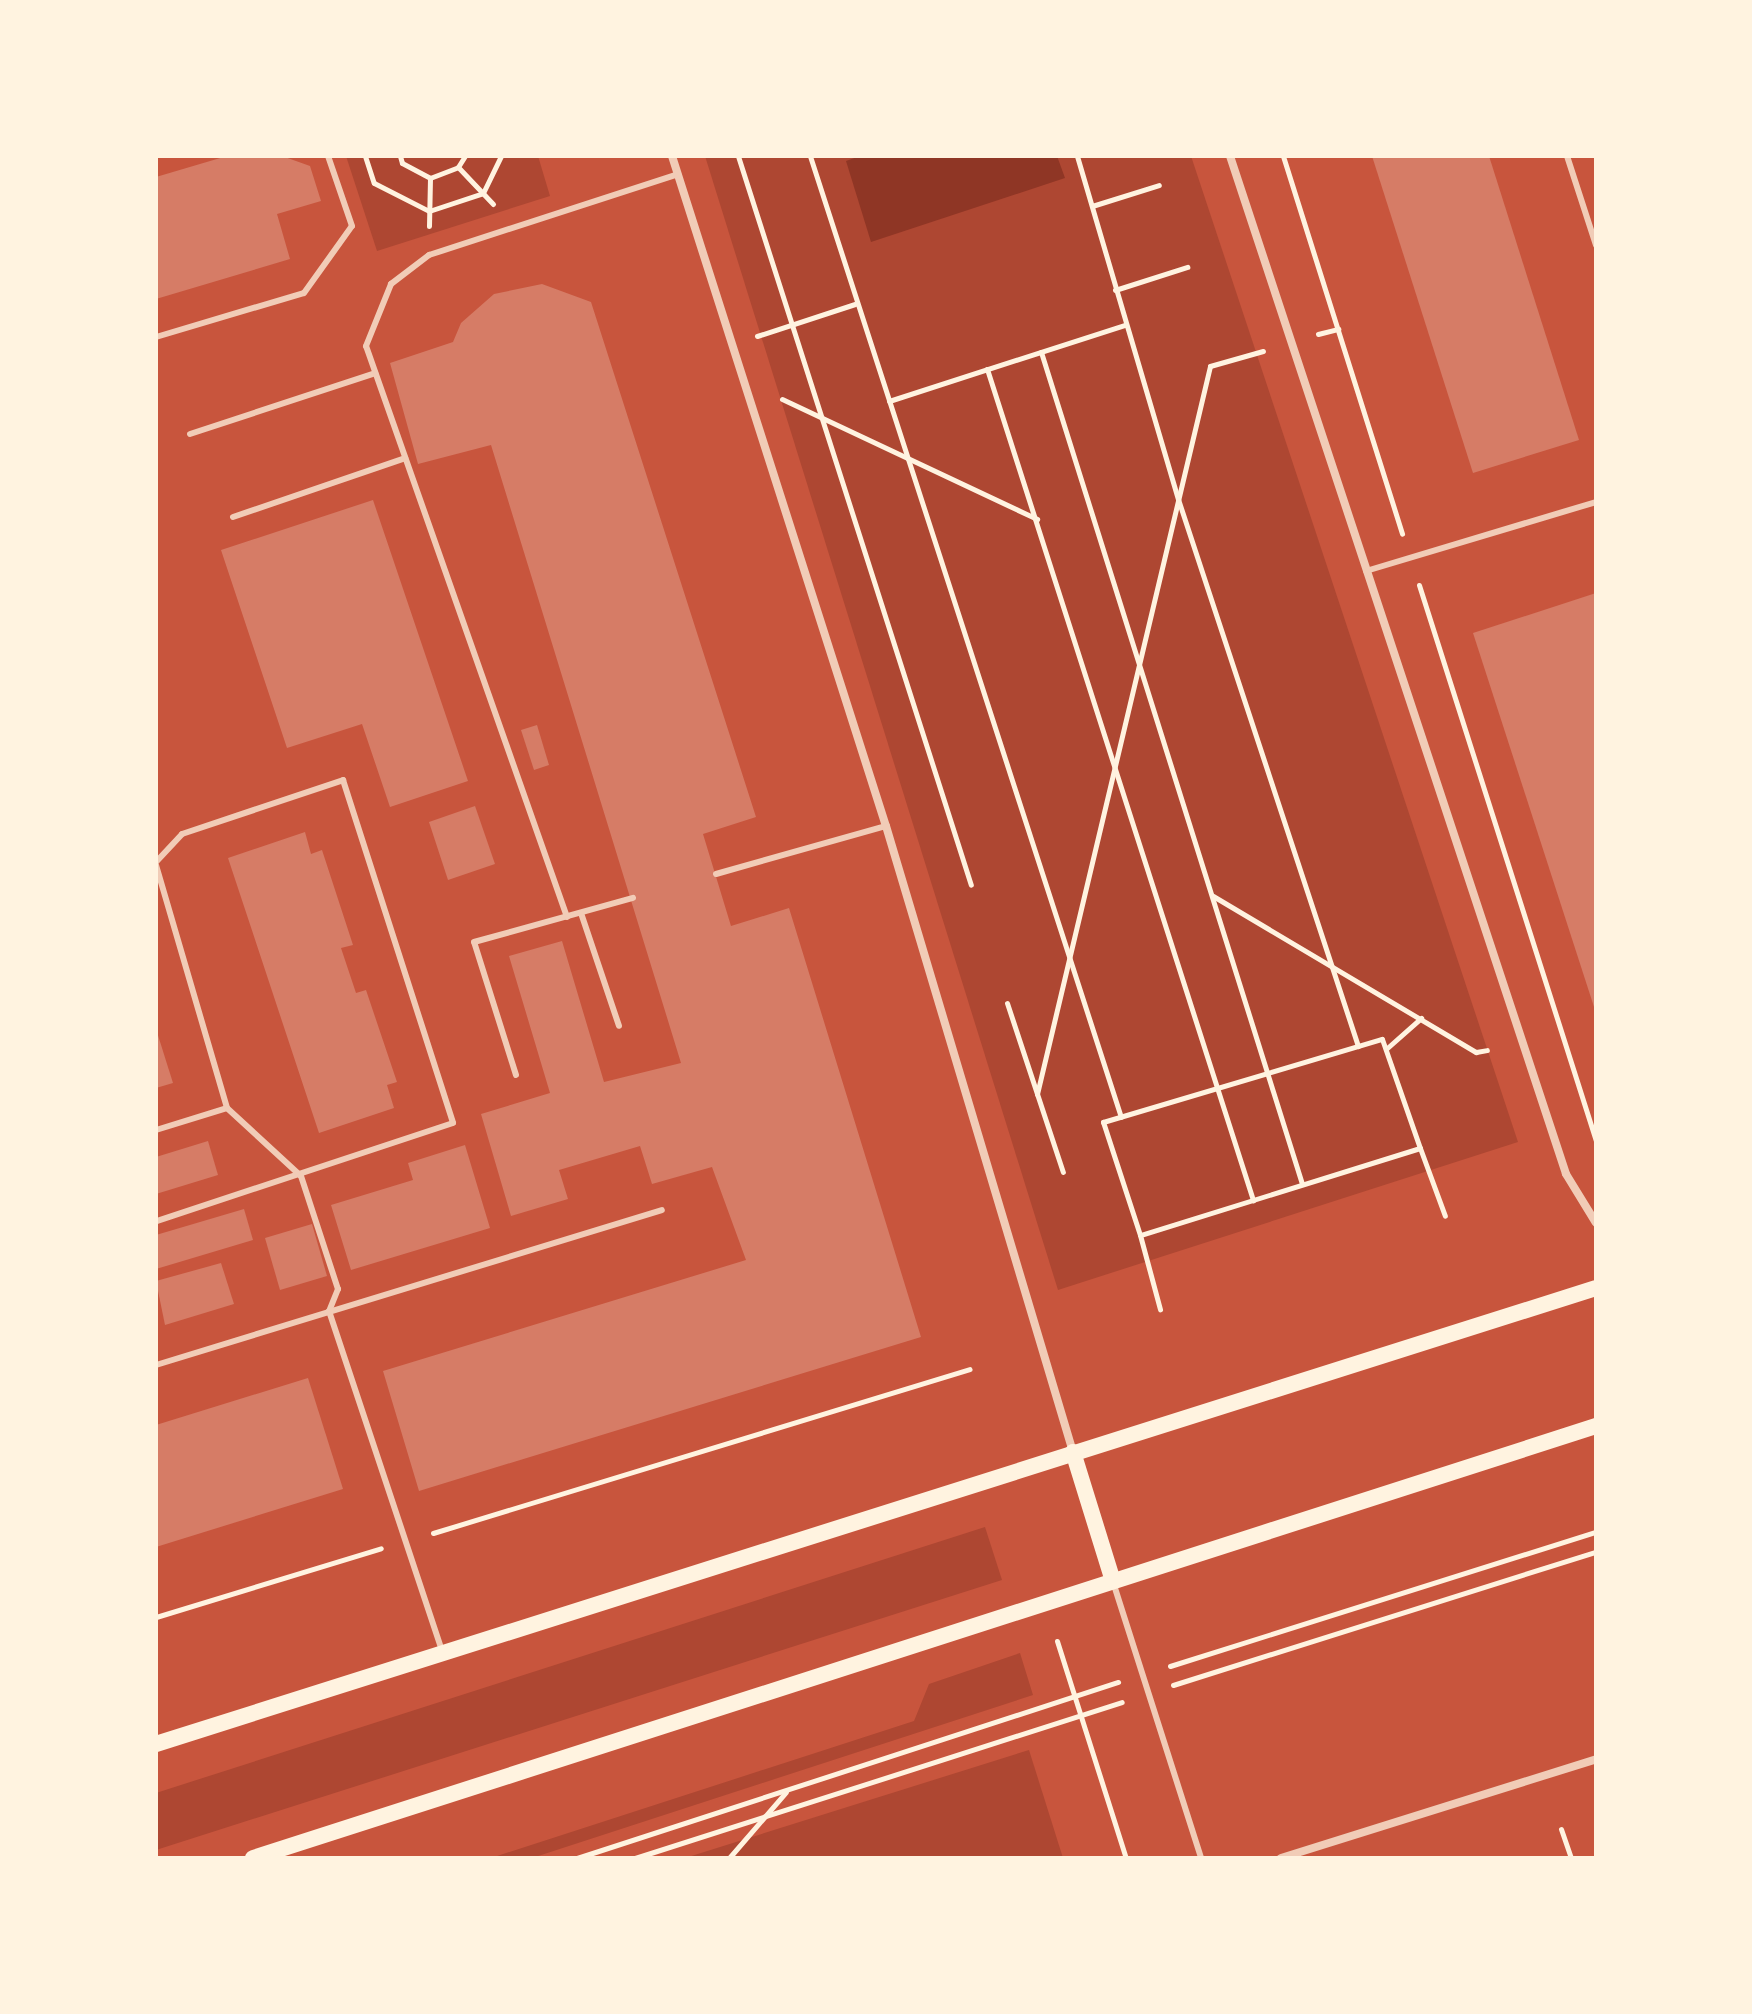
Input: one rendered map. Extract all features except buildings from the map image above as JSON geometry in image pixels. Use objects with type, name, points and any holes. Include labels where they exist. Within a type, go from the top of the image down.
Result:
[{"type":"main road","points":[[156,1744],[1596,1288]]},
{"type":"main road","points":[[253,1858],[1596,1426]]},
{"type":"main road","points":[[1073,1452],[1113,1581]]},
{"type":"street","points":[[672,156],[886,826],[1073,1452]]},
{"type":"street","points":[[1230,156],[1566,1174],[1596,1223]]},
{"type":"street","points":[[1281,1858],[1596,1759]]},
{"type":"lane","points":[[156,337],[304,293],[352,226],[328,156]]},
{"type":"lane","points":[[1567,156],[1596,245]]},
{"type":"lane","points":[[567,917],[366,346],[391,284],[429,255],[678,174]]},
{"type":"lane","points":[[190,434],[375,373]]},
{"type":"lane","points":[[233,517],[405,458]]},
{"type":"lane","points":[[1365,572],[1596,502]]},
{"type":"lane","points":[[156,1221],[301,1176],[453,1123],[343,780],[182,834],[156,863],[227,1108],[301,1176],[338,1289],[329,1311],[443,1653]]},
{"type":"lane","points":[[716,874],[886,826]]},
{"type":"lane","points":[[516,1075],[474,942],[633,898]]},
{"type":"lane","points":[[156,902],[165,900]]},
{"type":"lane","points":[[581,913],[619,1026]]},
{"type":"lane","points":[[156,1130],[227,1108]]},
{"type":"lane","points":[[156,1365],[662,1210]]},
{"type":"lane","points":[[1113,1581],[1201,1858]]},
{"type":"path","points":[[366,156],[374,183],[429,211],[483,193],[501,156]]},
{"type":"path","points":[[400,156],[402,163],[430,178],[458,167],[465,156]]},
{"type":"path","points":[[738,156],[971,885]]},
{"type":"path","points":[[1077,156],[1178,499],[1358,1046]]},
{"type":"path","points":[[1283,156],[1596,1141]]},
{"type":"path","points":[[812,157],[855,304],[909,455],[1071,952],[1121,1117]]},
{"type":"path","points":[[458,167],[511,229]]},
{"type":"path","points":[[429,255],[430,178]]},
{"type":"path","points":[[1092,206],[1159,185]]},
{"type":"path","points":[[1115,290],[1187,267]]},
{"type":"path","points":[[761,335],[855,304]]},
{"type":"path","points":[[889,401],[1125,325]]},
{"type":"path","points":[[1041,352],[1302,1184]]},
{"type":"path","points":[[1037,1094],[1116,765],[1137,655],[1210,366],[1253,353]]},
{"type":"path","points":[[987,369],[1253,1200]]},
{"type":"path","points":[[780,398],[909,455],[1037,520]]},
{"type":"path","points":[[1212,896],[1331,963],[1476,1052],[1487,1050]]},
{"type":"path","points":[[1007,1003],[1063,1172]]},
{"type":"path","points":[[1386,1049],[1421,1018]]},
{"type":"path","points":[[1160,1309],[1140,1235],[1103,1122],[1382,1039],[1445,1216]]},
{"type":"path","points":[[1140,1235],[1420,1148]]},
{"type":"path","points":[[156,1617],[970,1369]]},
{"type":"path","points":[[577,1858],[1142,1674],[1596,1532]]},
{"type":"path","points":[[635,1858],[1596,1552]]},
{"type":"path","points":[[1057,1641],[1126,1858]]},
{"type":"path","points":[[729,1858],[786,1792]]},
{"type":"path","points":[[1561,1829],[1571,1858]]},
{"type":"shaded area","points":[[346,156],[538,156],[550,196],[377,251]]},
{"type":"shaded area","points":[[705,156],[1191,156],[1518,1142],[1058,1290]]},
{"type":"shaded area","points":[[860,156],[1057,156],[1065,178],[871,242],[846,161]]},
{"type":"shaded area","points":[[985,1527],[1002,1580],[156,1850],[156,1793]]},
{"type":"shaded area","points":[[1020,1653],[1033,1695],[532,1858],[491,1858],[914,1721],[929,1684]]},
{"type":"shaded area","points":[[1029,1750],[1063,1858],[685,1858]]}]
